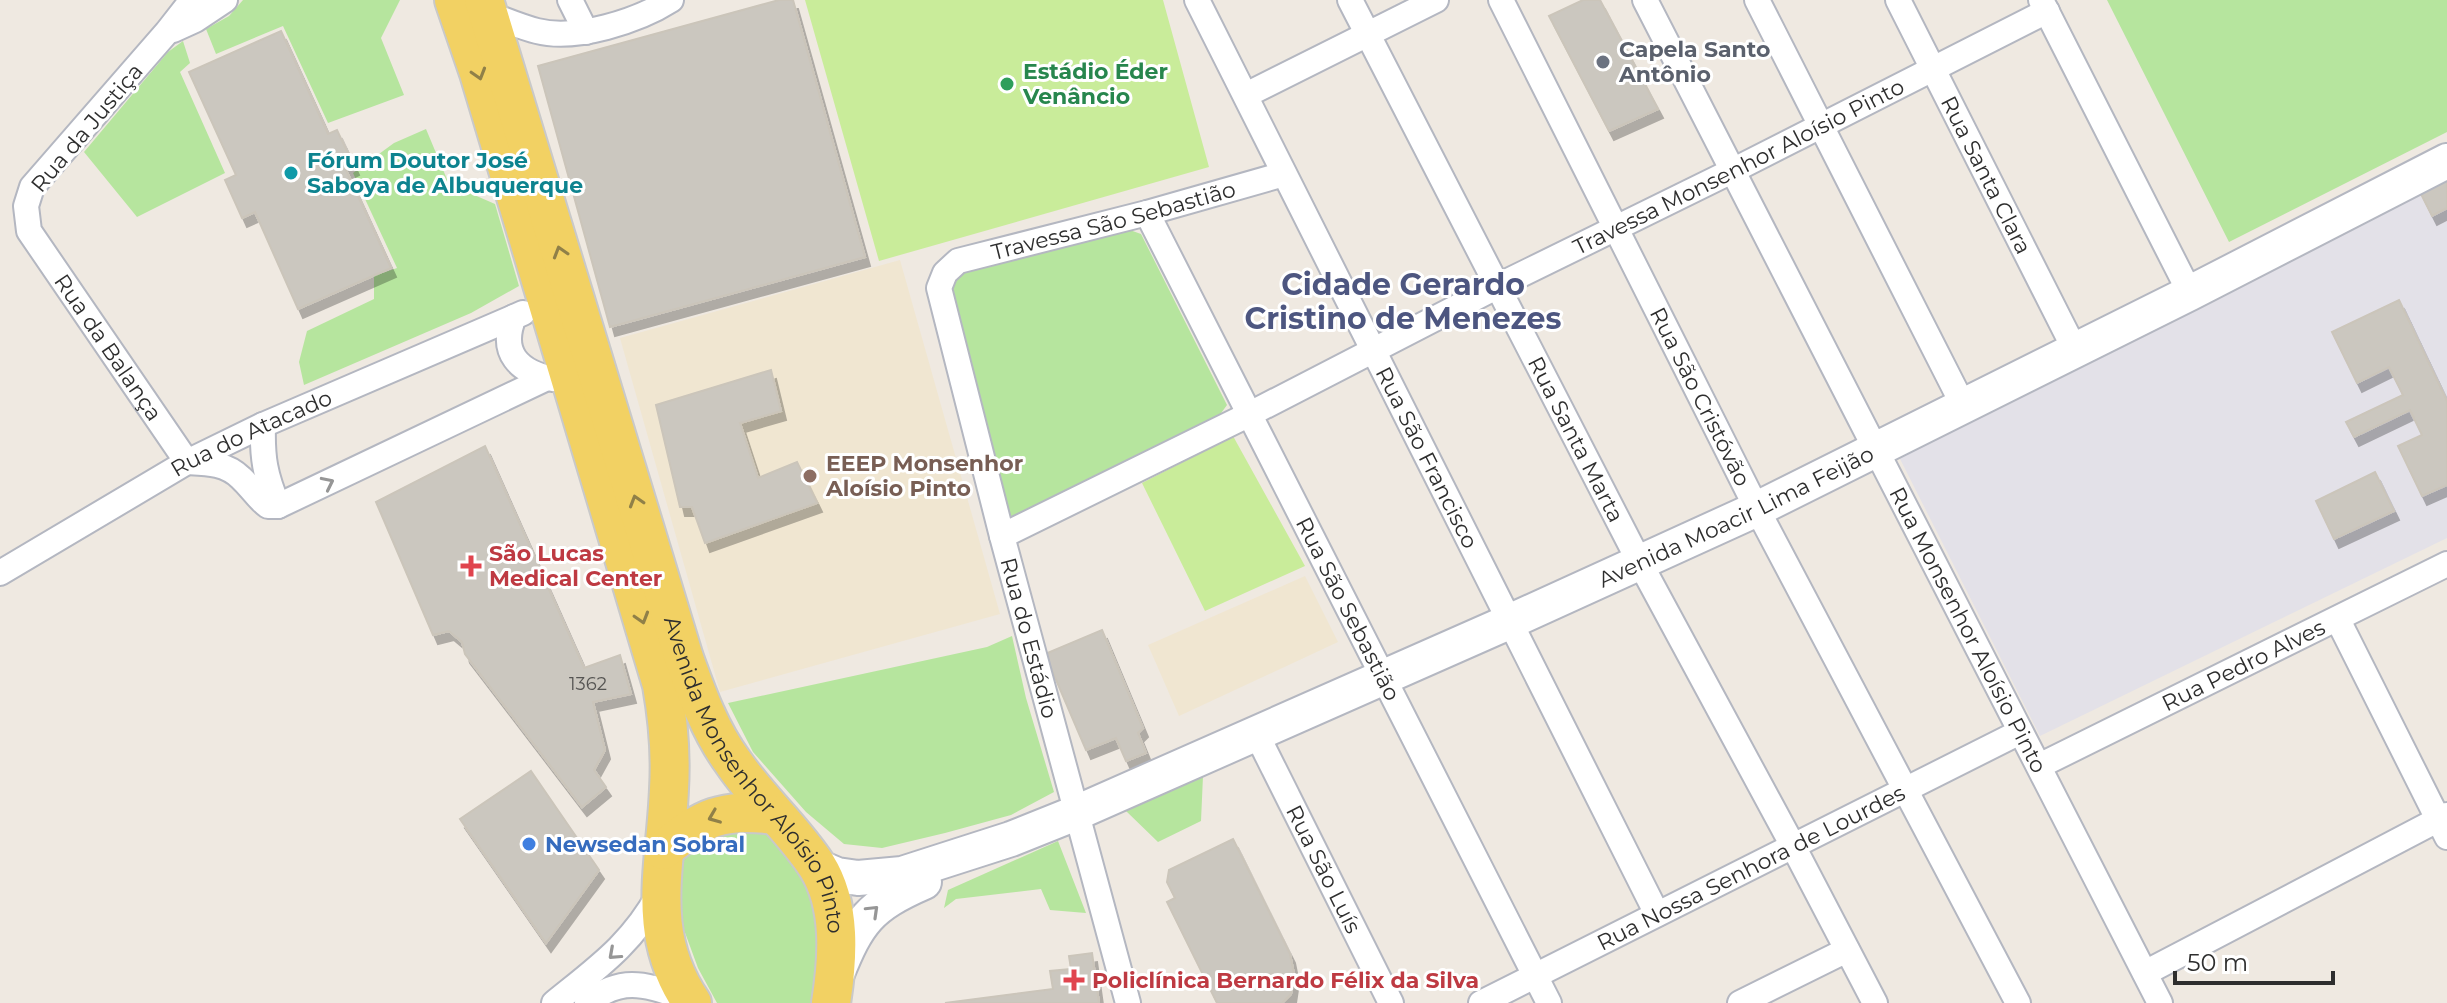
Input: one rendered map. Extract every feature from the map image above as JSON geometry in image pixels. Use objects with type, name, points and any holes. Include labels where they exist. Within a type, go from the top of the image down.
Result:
[{"type":"main road","name":"Avenida Monsenhor Aloísio Pinto","points":[[454,0],[531,309],[559,380],[662,685],[666,708],[669,790],[660,892],[669,961],[691,1001]]},
{"type":"main road","name":"Avenida Monsenhor Aloísio Pinto","points":[[486,7],[684,658],[715,734],[753,790],[818,867],[832,901],[836,933],[833,990]]},
{"type":"main road","name":"Avenida Moacir Lima Feijão","points":[[1011,839],[1511,621],[1757,509],[2447,161]]},
{"type":"main road","points":[[663,850],[701,823],[728,812],[775,815]]},
{"type":"main road","points":[[818,867],[837,875],[876,878],[902,874],[1011,839]]},
{"type":"main road","points":[[833,990],[851,939],[865,918],[883,902],[1011,839]]},
{"type":"street","name":"Rua da Justiça","points":[[29,231],[26,206],[32,187],[192,0]]},
{"type":"street","name":"Rua da Justiça","points":[[167,32],[195,20],[225,0]]},
{"type":"street","points":[[570,0],[586,32]]},
{"type":"street","points":[[486,7],[538,32],[586,32],[612,25],[671,0]]},
{"type":"street","name":"Rua São Francisco","points":[[1197,0],[1657,914]]},
{"type":"street","name":"Rua Santa Marta","points":[[1350,0],[1640,563],[1875,1003]]},
{"type":"street","points":[[1246,95],[1436,0]]},
{"type":"street","name":"Rua São Cristóvão","points":[[1501,0],[1757,509],[2018,1003]]},
{"type":"street","name":"Rua Monsenhor Aloísio Pinto","points":[[1645,0],[2160,1003]]},
{"type":"street","points":[[1757,0],[1963,405]]},
{"type":"street","name":"Rua Santa Clara","points":[[1898,0],[2075,350]]},
{"type":"street","points":[[2044,6],[2190,293]]},
{"type":"street","name":"Travessa Monsenhor Aloísio Pinto","points":[[1002,536],[1820,127],[2044,6]]},
{"type":"street","name":"Travessa São Sebastião","points":[[945,273],[958,261],[1284,174]]},
{"type":"street","name":"Rua São Sebastião","points":[[1147,213],[1549,1003]]},
{"type":"street","name":"Rua da Balança","points":[[29,231],[187,462]]},
{"type":"street","name":"Rua do Estádio","points":[[945,273],[939,288],[1002,536],[1128,1003]]},
{"type":"street","name":"Rua do Atacado","points":[[0,573],[187,462],[263,425],[531,309]]},
{"type":"street","points":[[187,462],[213,463],[227,468],[240,476],[259,500],[268,506],[278,506],[559,380]]},
{"type":"street","points":[[263,425],[265,475],[278,506]]},
{"type":"street","name":"Rua Pedro Alves","points":[[2039,766],[2447,564]]},
{"type":"street","points":[[2145,973],[2444,824],[2338,620]]},
{"type":"street","name":"Rua Nossa Senhora de Lourdes","points":[[1481,1003],[2020,732]]},
{"type":"street","name":"Rua São Luís","points":[[1256,733],[1391,1003]]},
{"type":"street","points":[[554,1003],[615,954],[636,932],[660,892]]},
{"type":"street","points":[[1740,1003],[1847,950]]},
{"type":"street","points":[[587,1003],[615,986],[652,988],[691,1001]]},
{"type":"shaded area","points":[[2447,175],[2447,538],[2040,736],[1895,449]]},
{"type":"shaded area","name":"EEEP Monsenhor Aloísio Pinto","points":[[900,260],[1000,614],[720,692],[620,338]]},
{"type":"shaded area","points":[[1305,576],[1338,642],[1179,716],[1148,645]]},
{"type":"green space","points":[[243,0],[400,0],[381,38],[404,95],[328,123],[283,26],[216,54],[206,29],[229,16]]},
{"type":"green space","name":"Estádio Éder Venâncio","points":[[805,0],[1163,0],[1209,167],[879,261]]},
{"type":"green space","points":[[2107,0],[2447,0],[2447,132],[2229,242]]},
{"type":"green space","points":[[183,41],[190,63],[180,72],[225,173],[137,217],[84,152],[168,52]]},
{"type":"green space","points":[[426,129],[449,184],[495,204],[519,286],[471,313],[304,385],[299,362],[307,331],[374,299],[374,276],[397,268],[353,173],[394,143]]},
{"type":"green space","points":[[1127,229],[1141,234],[1227,405],[1219,416],[1014,520],[1004,507],[946,295],[959,271]]},
{"type":"green space","points":[[1233,436],[1305,566],[1205,611],[1142,483]]},
{"type":"green space","points":[[1012,636],[1026,698],[1054,792],[1011,815],[882,848],[844,844],[806,812],[753,752],[728,703],[987,647]]},
{"type":"green space","points":[[1203,776],[1201,821],[1158,842],[1126,811]]},
{"type":"green space","points":[[729,822],[780,834],[822,905],[816,1003],[717,1003],[698,968],[673,900],[683,857]]},
{"type":"green space","points":[[1058,841],[1086,913],[1050,910],[1041,889],[956,899],[944,908],[948,890]]},
{"type":"building","points":[[779,0],[793,0],[865,257],[610,327],[538,66]]},
{"type":"building","name":"Capela Santo Antônio","points":[[1583,0],[1600,0],[1658,109],[1609,131],[1549,16]]},
{"type":"building","name":"Fórum Doutor José Saboya de Albuquerque","points":[[281,31],[328,134],[337,130],[354,166],[346,170],[391,268],[298,309],[255,212],[242,218],[225,180],[236,175],[189,72]]},
{"type":"building","points":[[2447,176],[2447,208],[2432,216],[2419,190]]},
{"type":"building","points":[[2399,300],[2447,401],[2447,485],[2422,496],[2398,446],[2422,435],[2410,410],[2354,437],[2346,422],[2403,395],[2389,367],[2357,383],[2332,332]]},
{"type":"building","points":[[771,370],[781,411],[740,423],[758,478],[797,462],[817,503],[705,543],[692,507],[680,507],[656,405]]},
{"type":"building","name":"São Lucas Medical Center","points":[[485,446],[584,668],[620,655],[631,694],[593,702],[605,750],[594,770],[606,787],[582,807],[465,654],[462,642],[449,631],[433,635],[376,502]]},
{"type":"building","points":[[2375,472],[2394,511],[2334,539],[2316,501]]},
{"type":"building","points":[[1102,630],[1143,728],[1138,733],[1146,753],[1126,761],[1116,738],[1086,750],[1045,654]]},
{"type":"building","name":"Newsedan Sobral","points":[[531,771],[599,870],[546,943],[460,819]]},
{"type":"building","points":[[1233,839],[1290,954],[1294,974],[1291,994],[1282,1003],[1217,1003],[1167,902],[1175,898],[1167,882],[1169,870]]},
{"type":"building","name":"Policlínica Bernardo Félix da Silva","points":[[1092,953],[1099,1003],[945,1003],[1053,989],[1050,971],[1071,969],[1069,956]]},
{"type":"place","name":"Capela Santo Antônio","points":[[1603,62]]},
{"type":"place","name":"Estádio Éder Venâncio","points":[[1007,84]]},
{"type":"place","name":"Fórum Doutor José Saboya de Albuquerque","points":[[291,173]]},
{"type":"place","name":"EEEP Monsenhor Aloísio Pinto","points":[[810,476]]},
{"type":"place","name":"São Lucas Medical Center","points":[[471,566]]},
{"type":"place","name":"Newsedan Sobral","points":[[529,844]]},
{"type":"place","name":"Policlínica Bernardo Félix da Silva","points":[[1074,980]]},
{"type":"district","name":"Cidade Gerardo Cristino de Menezes","points":[[1403,301]]}]
